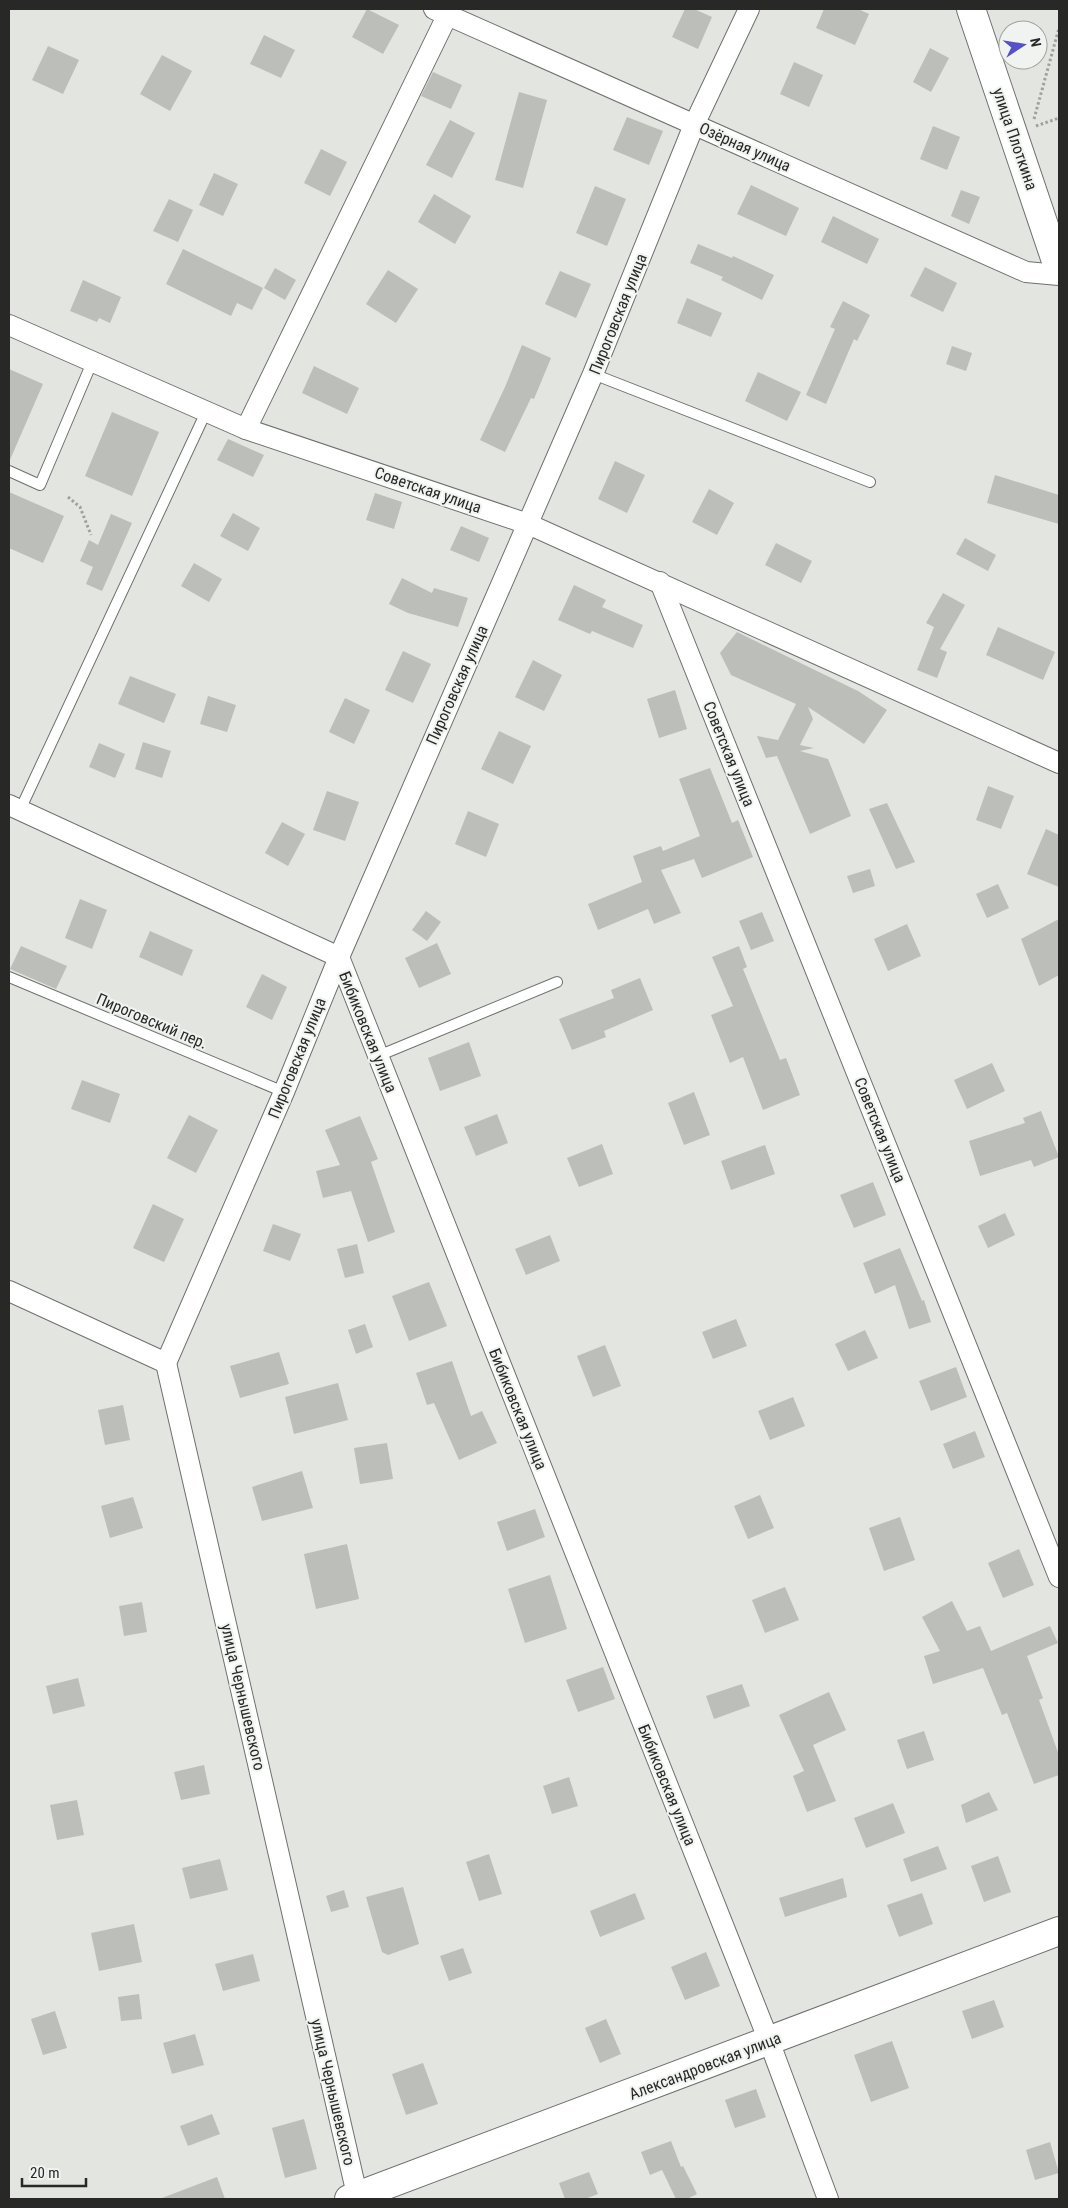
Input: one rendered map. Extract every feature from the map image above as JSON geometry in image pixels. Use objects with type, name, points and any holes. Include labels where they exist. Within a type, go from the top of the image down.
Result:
[{"type":"street","name":"Пироговская улица","points":[[166,1363],[284,1092],[339,957],[593,374],[694,125],[749,9]]},
{"type":"street","name":"улица Плоткина","points":[[971,9],[1059,270]]},
{"type":"street","name":"Озёрная улица","points":[[441,12],[1026,272],[1059,275]]},
{"type":"street","points":[[246,429],[441,12]]},
{"type":"street","name":"Советская улица","points":[[9,324],[246,429],[528,524],[660,582],[1059,1577]]},
{"type":"street","points":[[660,582],[1059,763]]},
{"type":"street","name":"Бибиковская улица","points":[[15,808],[339,957],[769,2041],[828,2199]]},
{"type":"street","points":[[9,1291],[166,1363]]},
{"type":"street","name":"улица Чернышевского","points":[[166,1363],[355,2198]]},
{"type":"street","name":"Александровская улица","points":[[355,2198],[1059,1931]]},
{"type":"lane","points":[[9,471],[40,485],[93,360]]},
{"type":"lane","points":[[593,374],[870,482]]},
{"type":"lane","points":[[15,808],[206,412]]},
{"type":"lane","name":"Пироговский пер.","points":[[9,977],[284,1092]]},
{"type":"lane","points":[[378,1056],[557,982]]},
{"type":"path","points":[[1059,28],[1031,128],[1059,118]]},
{"type":"path","points":[[68,497],[80,507],[91,536]]},
{"type":"building","points":[[367,9],[399,25],[383,54],[352,37]]},
{"type":"building","points":[[685,9],[694,9],[712,17],[698,49],[672,37]]},
{"type":"building","points":[[824,9],[858,9],[869,14],[855,45],[816,28]]},
{"type":"building","points":[[264,35],[295,50],[281,78],[250,64]]},
{"type":"building","points":[[48,46],[79,60],[63,94],[32,80]]},
{"type":"building","points":[[930,48],[949,58],[931,92],[913,82]]},
{"type":"building","points":[[162,55],[192,71],[170,111],[140,94]]},
{"type":"building","points":[[794,62],[823,75],[809,107],[780,94]]},
{"type":"building","points":[[433,72],[462,85],[451,109],[421,96]]},
{"type":"building","points":[[519,92],[547,100],[523,188],[495,180]]},
{"type":"building","points":[[627,117],[663,131],[649,165],[613,150]]},
{"type":"building","points":[[450,120],[475,133],[452,178],[426,165]]},
{"type":"building","points":[[933,126],[960,137],[947,170],[920,159]]},
{"type":"building","points":[[321,149],[347,162],[330,196],[304,183]]},
{"type":"building","points":[[214,173],[238,184],[223,216],[199,205]]},
{"type":"building","points":[[751,185],[799,208],[786,236],[737,214]]},
{"type":"building","points":[[595,186],[626,199],[607,246],[576,233]]},
{"type":"building","points":[[961,190],[980,197],[969,224],[951,216]]},
{"type":"building","points":[[434,194],[471,216],[455,244],[418,222]]},
{"type":"building","points":[[169,199],[193,210],[178,242],[153,231]]},
{"type":"building","points":[[833,216],[879,239],[867,264],[821,242]]},
{"type":"building","points":[[698,244],[732,258],[733,256],[774,275],[762,300],[721,280],[723,277],[690,263]]},
{"type":"building","points":[[183,249],[263,288],[252,310],[237,303],[231,316],[166,284]]},
{"type":"building","points":[[925,267],[957,283],[943,312],[910,296]]},
{"type":"building","points":[[275,268],[296,280],[285,300],[264,288]]},
{"type":"building","points":[[388,270],[418,289],[396,323],[366,304]]},
{"type":"building","points":[[560,271],[591,284],[576,318],[545,304]]},
{"type":"building","points":[[83,280],[121,297],[110,323],[99,318],[97,322],[70,311]]},
{"type":"building","points":[[687,298],[722,313],[711,337],[677,323]]},
{"type":"building","points":[[843,301],[870,315],[857,341],[854,339],[826,404],[806,395],[835,329],[830,327]]},
{"type":"building","points":[[522,345],[551,358],[534,399],[531,398],[505,452],[480,440]]},
{"type":"building","points":[[952,346],[972,353],[966,371],[946,364]]},
{"type":"building","points":[[314,366],[359,388],[347,414],[302,393]]},
{"type":"building","points":[[9,369],[43,384],[9,462]]},
{"type":"building","points":[[758,372],[801,392],[787,421],[745,401]]},
{"type":"building","points":[[112,412],[159,432],[132,496],[85,476]]},
{"type":"building","points":[[228,439],[264,455],[253,477],[217,460]]},
{"type":"building","points":[[615,461],[645,475],[627,513],[598,499]]},
{"type":"building","points":[[995,475],[1059,495],[1059,524],[987,503]]},
{"type":"building","points":[[709,489],[734,503],[717,535],[692,522]]},
{"type":"building","points":[[9,492],[64,516],[43,563],[9,548]]},
{"type":"building","points":[[375,493],[402,502],[394,529],[366,520]]},
{"type":"building","points":[[233,513],[260,528],[248,551],[220,536]]},
{"type":"building","points":[[111,514],[132,523],[102,591],[86,584],[93,567],[80,561],[89,540],[98,545]]},
{"type":"building","points":[[461,526],[489,538],[479,562],[450,550]]},
{"type":"building","points":[[965,538],[996,555],[988,571],[956,554]]},
{"type":"building","points":[[776,543],[812,561],[801,583],[765,565]]},
{"type":"building","points":[[194,563],[222,579],[209,602],[181,586]]},
{"type":"building","points":[[402,578],[432,593],[434,588],[468,598],[458,627],[408,613],[389,604]]},
{"type":"building","points":[[574,585],[606,600],[602,607],[643,625],[633,648],[592,631],[590,634],[558,620]]},
{"type":"building","points":[[943,593],[965,605],[940,649],[947,652],[937,678],[917,670],[934,627],[926,623]]},
{"type":"building","points":[[998,627],[1055,652],[1043,680],[986,655]]},
{"type":"building","points":[[737,632],[858,691],[887,710],[864,744],[808,707],[813,719],[800,745],[814,748],[800,751],[828,759],[851,816],[810,834],[777,756],[766,758],[757,736],[778,740],[796,704],[731,675],[720,653]]},
{"type":"building","points":[[403,651],[431,664],[413,703],[385,690]]},
{"type":"building","points":[[533,660],[562,675],[544,711],[515,697]]},
{"type":"building","points":[[130,676],[176,694],[164,723],[118,704]]},
{"type":"building","points":[[675,690],[687,729],[659,738],[647,699]]},
{"type":"building","points":[[208,696],[236,705],[227,732],[200,724]]},
{"type":"building","points":[[345,698],[370,710],[354,744],[329,732]]},
{"type":"building","points":[[499,731],[531,746],[513,784],[481,769]]},
{"type":"building","points":[[143,742],[171,751],[162,778],[135,769]]},
{"type":"building","points":[[99,743],[125,754],[115,778],[89,767]]},
{"type":"building","points":[[710,768],[732,823],[738,820],[753,857],[702,878],[694,859],[661,870],[681,913],[654,924],[648,909],[598,930],[588,904],[642,882],[633,856],[661,846],[663,851],[700,836],[679,779]]},
{"type":"building","points":[[988,786],[1014,796],[1001,829],[976,820]]},
{"type":"building","points":[[327,791],[359,802],[345,841],[313,830]]},
{"type":"building","points":[[887,803],[915,862],[896,869],[869,809]]},
{"type":"building","points":[[468,811],[499,824],[486,857],[455,844]]},
{"type":"building","points":[[282,822],[305,834],[288,866],[265,853]]},
{"type":"building","points":[[1046,829],[1059,835],[1059,887],[1027,874]]},
{"type":"building","points":[[870,869],[875,886],[853,893],[847,876]]},
{"type":"building","points":[[998,884],[1009,908],[987,918],[976,894]]},
{"type":"building","points":[[80,899],[107,910],[92,949],[65,938]]},
{"type":"building","points":[[426,911],[441,922],[427,941],[412,930]]},
{"type":"building","points":[[762,912],[774,941],[751,950],[739,921]]},
{"type":"building","points":[[1059,919],[1059,975],[1039,986],[1021,939]]},
{"type":"building","points":[[907,924],[921,956],[888,971],[874,939]]},
{"type":"building","points":[[150,931],[193,950],[182,976],[139,957]]},
{"type":"building","points":[[437,943],[451,974],[419,988],[405,958]]},
{"type":"building","points":[[21,946],[67,966],[56,989],[10,969]]},
{"type":"building","points":[[739,946],[747,967],[743,969],[780,1060],[786,1058],[800,1095],[763,1110],[743,1057],[730,1063],[711,1015],[733,1006],[712,957]]},
{"type":"building","points":[[262,974],[287,987],[272,1020],[246,1007]]},
{"type":"building","points":[[640,978],[653,1010],[604,1031],[606,1037],[572,1050],[559,1019],[614,998],[611,990]]},
{"type":"building","points":[[469,1042],[481,1076],[440,1091],[428,1058]]},
{"type":"building","points":[[992,1063],[1005,1091],[967,1109],[954,1080]]},
{"type":"building","points":[[82,1080],[120,1094],[110,1123],[71,1109]]},
{"type":"building","points":[[694,1092],[710,1135],[684,1145],[668,1103]]},
{"type":"building","points":[[1041,1111],[1059,1157],[1034,1167],[1031,1160],[980,1176],[969,1141],[1025,1123],[1023,1118]]},
{"type":"building","points":[[497,1114],[508,1143],[476,1156],[464,1127]]},
{"type":"building","points":[[189,1115],[218,1130],[196,1173],[167,1158]]},
{"type":"building","points":[[360,1116],[378,1159],[371,1162],[395,1232],[368,1242],[351,1191],[323,1198],[316,1171],[340,1165],[325,1130]]},
{"type":"building","points":[[602,1144],[613,1174],[579,1187],[567,1158]]},
{"type":"building","points":[[765,1145],[775,1174],[731,1190],[721,1161]]},
{"type":"building","points":[[873,1182],[886,1215],[854,1228],[840,1195]]},
{"type":"building","points":[[153,1204],[184,1219],[164,1262],[133,1248]]},
{"type":"building","points":[[1005,1213],[1015,1235],[988,1248],[978,1226]]},
{"type":"building","points":[[273,1224],[301,1234],[290,1261],[263,1251]]},
{"type":"building","points":[[550,1235],[560,1261],[526,1275],[515,1249]]},
{"type":"building","points":[[357,1244],[364,1273],[345,1278],[337,1249]]},
{"type":"building","points":[[900,1248],[922,1301],[924,1300],[931,1322],[909,1329],[895,1285],[875,1294],[863,1263]]},
{"type":"building","points":[[429,1282],[447,1326],[409,1341],[392,1296]]},
{"type":"building","points":[[736,1319],[747,1346],[713,1359],[702,1332]]},
{"type":"building","points":[[365,1324],[373,1347],[356,1354],[348,1330]]},
{"type":"building","points":[[865,1330],[878,1358],[848,1371],[835,1344]]},
{"type":"building","points":[[605,1345],[621,1386],[593,1397],[577,1356]]},
{"type":"building","points":[[279,1352],[289,1384],[240,1398],[230,1366]]},
{"type":"building","points":[[452,1361],[471,1416],[482,1411],[497,1443],[459,1460],[434,1403],[427,1405],[416,1373]]},
{"type":"building","points":[[956,1367],[967,1397],[931,1411],[919,1381]]},
{"type":"building","points":[[338,1383],[348,1420],[294,1434],[285,1397]]},
{"type":"building","points":[[793,1397],[805,1426],[770,1440],[758,1411]]},
{"type":"building","points":[[123,1405],[130,1440],[105,1445],[98,1410]]},
{"type":"building","points":[[975,1431],[985,1457],[953,1469],[943,1444]]},
{"type":"building","points":[[387,1443],[393,1479],[360,1484],[354,1448]]},
{"type":"building","points":[[302,1471],[313,1508],[262,1521],[252,1487]]},
{"type":"building","points":[[760,1495],[774,1528],[748,1539],[734,1506]]},
{"type":"building","points":[[133,1497],[143,1528],[110,1538],[101,1506]]},
{"type":"building","points":[[535,1509],[545,1537],[507,1551],[497,1522]]},
{"type":"building","points":[[900,1517],[915,1560],[884,1571],[869,1528]]},
{"type":"building","points":[[347,1544],[359,1599],[316,1609],[304,1554]]},
{"type":"building","points":[[1019,1549],[1034,1585],[1003,1598],[988,1563]]},
{"type":"building","points":[[550,1575],[567,1629],[525,1643],[508,1589]]},
{"type":"building","points":[[785,1587],[799,1620],[765,1633],[752,1600]]},
{"type":"building","points":[[952,1601],[967,1631],[980,1626],[991,1651],[1050,1626],[1058,1643],[1027,1656],[1043,1698],[1039,1700],[1059,1755],[1059,1775],[1034,1784],[1007,1713],[1002,1715],[983,1668],[933,1684],[924,1656],[940,1651],[922,1617]]},
{"type":"building","points":[[142,1602],[147,1632],[124,1636],[119,1606]]},
{"type":"building","points":[[603,1667],[615,1699],[578,1712],[566,1680]]},
{"type":"building","points":[[78,1678],[85,1706],[53,1714],[46,1686]]},
{"type":"building","points":[[742,1684],[750,1706],[714,1719],[706,1696]]},
{"type":"building","points":[[829,1692],[846,1730],[813,1745],[836,1801],[807,1812],[793,1776],[804,1771],[779,1715]]},
{"type":"building","points":[[924,1731],[934,1760],[907,1769],[897,1740]]},
{"type":"building","points":[[204,1765],[210,1794],[181,1800],[174,1772]]},
{"type":"building","points":[[569,1777],[578,1806],[552,1814],[543,1786]]},
{"type":"building","points":[[989,1792],[998,1810],[966,1823],[961,1805]]},
{"type":"building","points":[[77,1800],[84,1835],[57,1840],[50,1805]]},
{"type":"building","points":[[893,1803],[905,1833],[866,1848],[854,1818]]},
{"type":"building","points":[[938,1846],[947,1869],[911,1882],[903,1859]]},
{"type":"building","points":[[489,1854],[502,1894],[479,1901],[466,1862]]},
{"type":"building","points":[[998,1856],[1011,1892],[984,1902],[971,1866]]},
{"type":"building","points":[[220,1859],[228,1890],[190,1899],[182,1868]]},
{"type":"building","points":[[843,1878],[847,1897],[785,1917],[779,1898]]},
{"type":"building","points":[[403,1887],[419,1944],[388,1955],[382,1952],[366,1897]]},
{"type":"building","points":[[344,1890],[349,1907],[331,1912],[326,1896]]},
{"type":"building","points":[[635,1893],[645,1919],[600,1937],[590,1911]]},
{"type":"building","points":[[922,1893],[933,1924],[899,1937],[887,1905]]},
{"type":"building","points":[[134,1924],[142,1962],[99,1971],[91,1933]]},
{"type":"building","points":[[463,1948],[472,1973],[449,1981],[440,1956]]},
{"type":"building","points":[[706,1952],[720,1986],[685,2000],[671,1967]]},
{"type":"building","points":[[253,1954],[260,1981],[223,1991],[215,1964]]},
{"type":"building","points":[[139,1994],[142,2019],[121,2021],[118,1997]]},
{"type":"building","points":[[994,2000],[1004,2027],[972,2039],[962,2011]]},
{"type":"building","points":[[55,2011],[67,2048],[43,2055],[31,2019]]},
{"type":"building","points":[[606,2019],[621,2054],[600,2063],[585,2028]]},
{"type":"building","points":[[195,2034],[204,2065],[172,2074],[163,2043]]},
{"type":"building","points":[[892,2041],[909,2088],[871,2102],[854,2055]]},
{"type":"building","points":[[423,2063],[438,2104],[406,2115],[392,2074]]},
{"type":"building","points":[[756,2089],[766,2117],[735,2128],[725,2100]]},
{"type":"building","points":[[212,2114],[220,2134],[188,2146],[180,2126]]},
{"type":"building","points":[[304,2119],[317,2169],[285,2178],[272,2128]]},
{"type":"building","points":[[671,2141],[681,2167],[683,2166],[697,2194],[687,2199],[676,2199],[662,2170],[650,2175],[641,2152]]},
{"type":"building","points":[[1050,2142],[1059,2173],[1035,2180],[1026,2150]]},
{"type":"building","points":[[589,2172],[598,2194],[585,2199],[565,2199],[559,2183]]},
{"type":"building","points":[[217,2177],[225,2199],[162,2199],[162,2198]]}]
